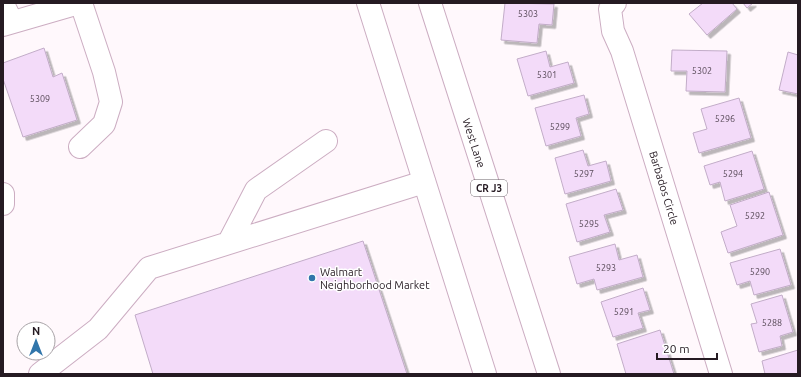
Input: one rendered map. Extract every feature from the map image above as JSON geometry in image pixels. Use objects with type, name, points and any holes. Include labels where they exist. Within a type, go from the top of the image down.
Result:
[{"type":"main road","points":[[6,17],[80,3],[104,72],[112,102],[104,124],[80,147]]},
{"type":"main road","points":[[368,3],[485,374]]},
{"type":"main road","name":"West Lane","points":[[430,3],[549,374]]},
{"type":"main road","name":"Barbados Circle","points":[[615,3],[610,9],[613,31],[622,51],[721,374]]},
{"type":"main road","points":[[229,242],[256,190],[326,141]]},
{"type":"main road","points":[[40,374],[98,329],[149,268],[424,182]]},
{"type":"main road","points":[[3,194],[3,204]]},
{"type":"building","points":[[505,3],[554,4],[552,25],[539,24],[537,43],[501,40]]},
{"type":"building","points":[[703,3],[732,3],[737,9],[707,35],[689,14]]},
{"type":"building","points":[[743,3],[753,3],[747,8]]},
{"type":"building","points":[[44,48],[53,77],[62,73],[77,120],[23,137],[3,79],[3,63]]},
{"type":"building","points":[[672,50],[727,51],[725,92],[686,91],[687,71],[671,71]]},
{"type":"building","points":[[546,51],[550,67],[568,62],[574,83],[528,96],[517,59]]},
{"type":"building","points":[[788,52],[798,55],[798,94],[779,90]]},
{"type":"building","points":[[584,95],[589,114],[576,118],[581,136],[546,146],[535,108]]},
{"type":"building","points":[[739,98],[751,138],[699,153],[693,133],[707,129],[701,109]]},
{"type":"building","points":[[583,150],[588,166],[606,161],[611,181],[565,194],[555,158]]},
{"type":"building","points":[[752,151],[764,189],[725,201],[720,182],[710,185],[704,166]]},
{"type":"building","points":[[616,189],[623,210],[604,215],[610,232],[577,242],[566,204]]},
{"type":"building","points":[[769,192],[783,235],[728,253],[721,232],[737,226],[730,205]]},
{"type":"building","name":"Walmart Neighborhood Market","points":[[363,241],[407,374],[153,374],[135,315]]},
{"type":"building","points":[[615,244],[619,260],[637,255],[643,277],[597,290],[594,279],[577,284],[569,257]]},
{"type":"building","points":[[780,249],[791,285],[754,295],[750,281],[737,285],[730,263]]},
{"type":"building","points":[[643,288],[650,310],[638,313],[643,328],[613,337],[601,302]]},
{"type":"building","points":[[782,295],[793,332],[780,336],[782,346],[759,352],[751,324],[757,323],[751,304]]},
{"type":"building","points":[[660,330],[674,374],[626,374],[617,344]]},
{"type":"building","points":[[798,350],[798,374],[765,374],[762,361]]},
{"type":"place","name":"Walmart Neighborhood Market","points":[[312,278]]}]
